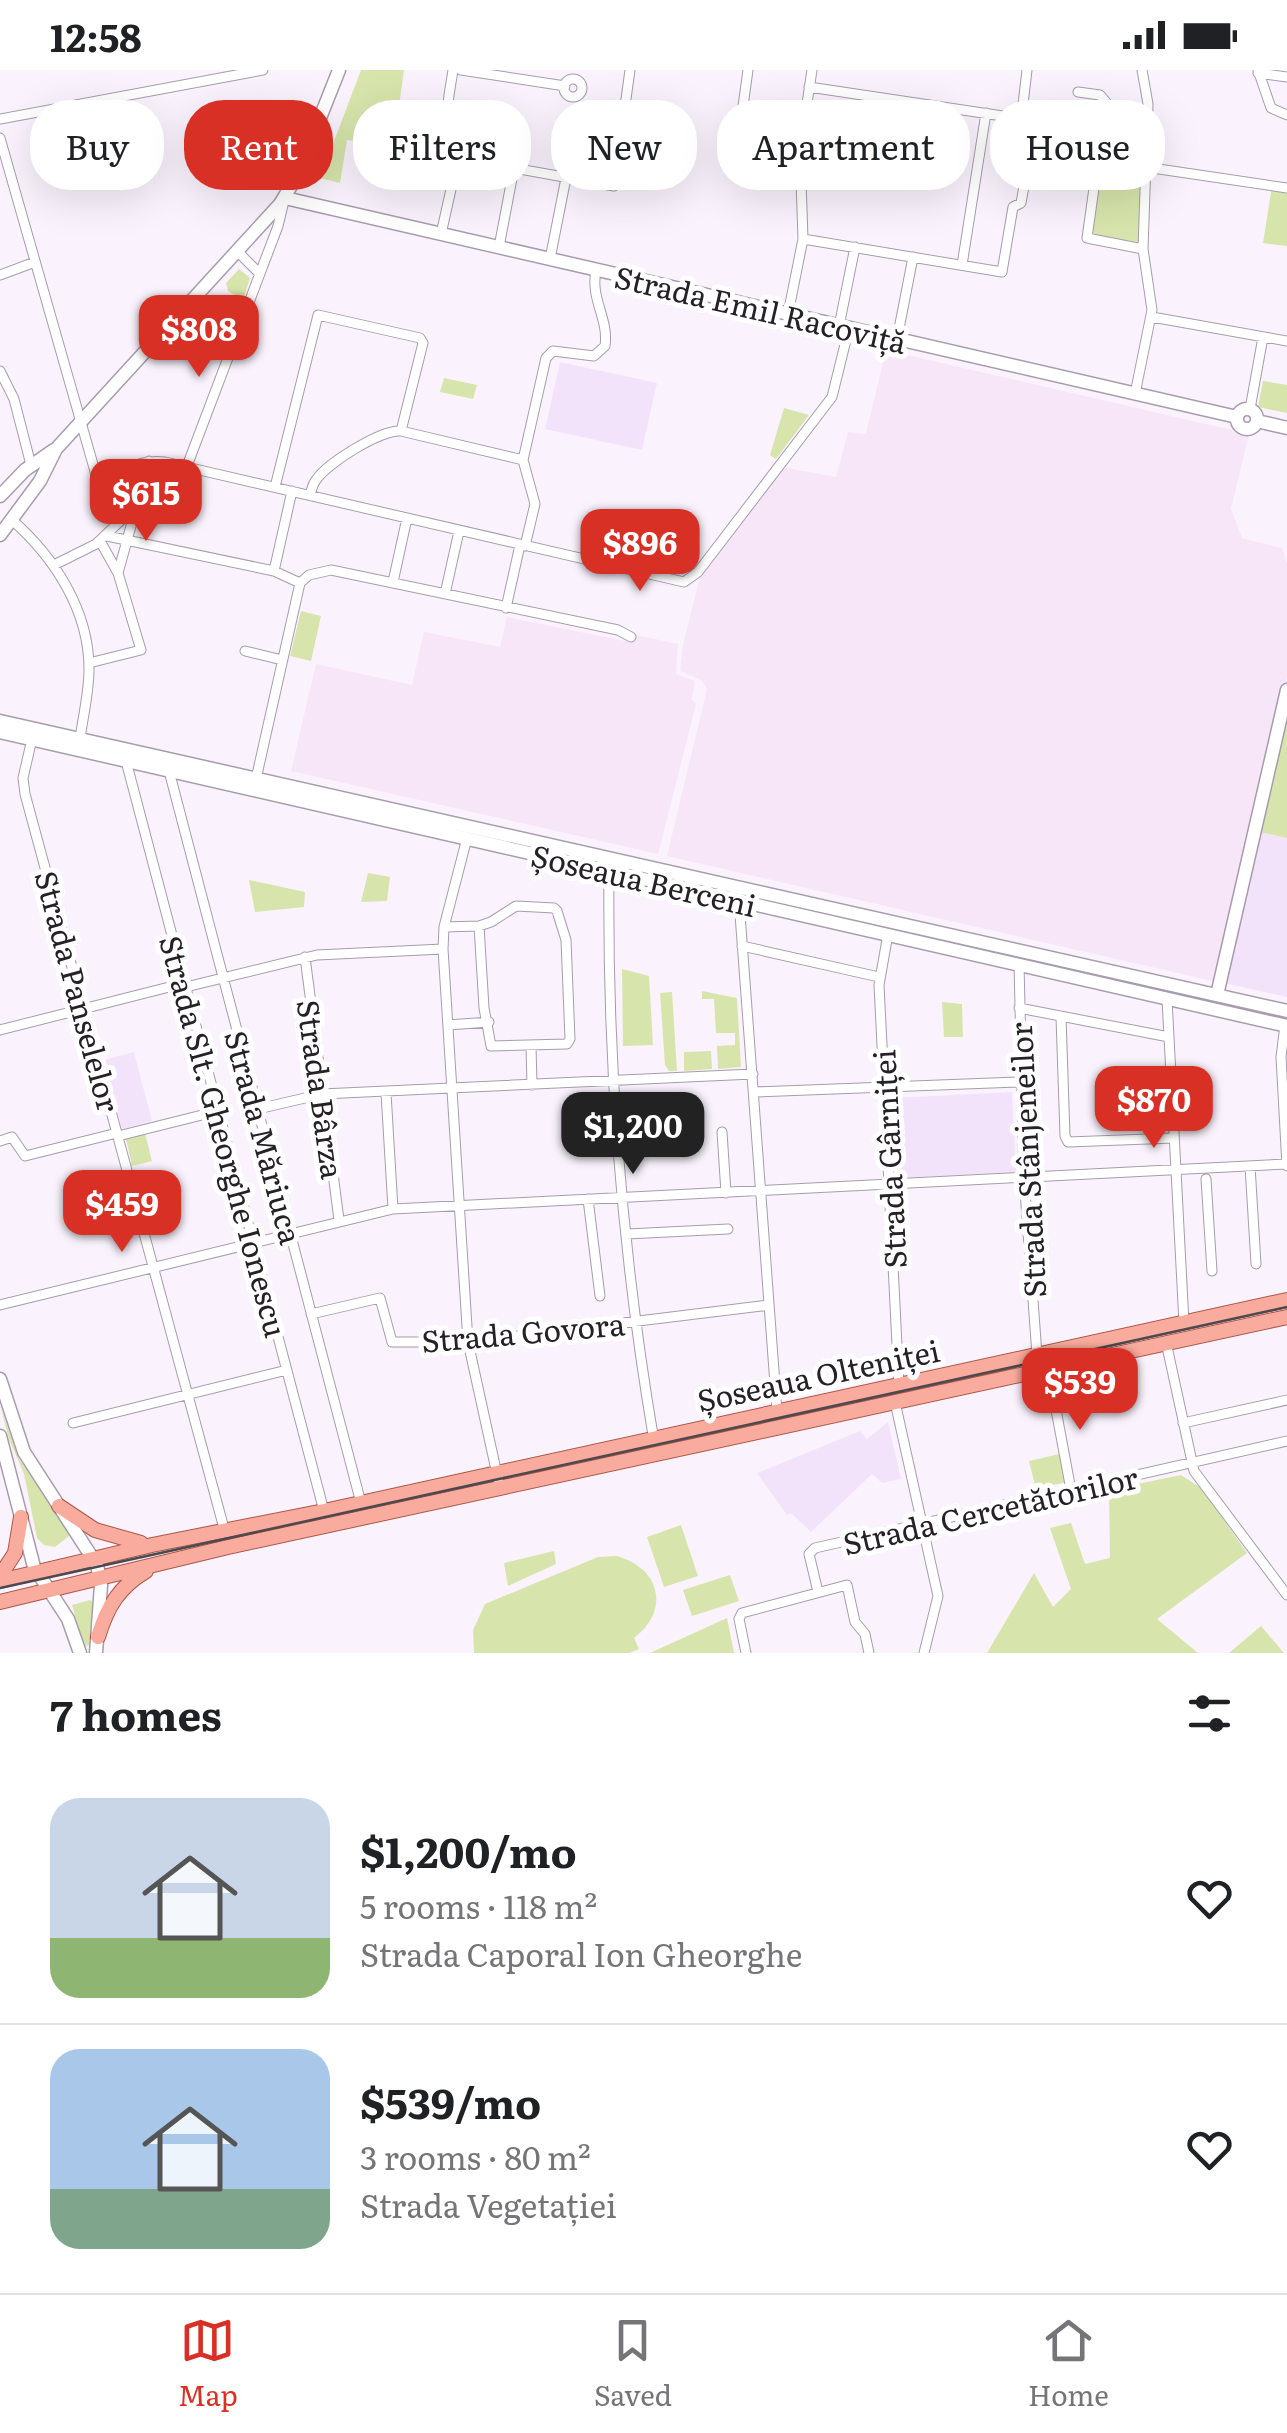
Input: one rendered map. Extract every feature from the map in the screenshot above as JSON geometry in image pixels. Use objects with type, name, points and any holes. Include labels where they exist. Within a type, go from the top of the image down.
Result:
[{"type":"main road","points":[[0,535],[40,481],[56,449],[285,198],[339,70]]},
{"type":"main road","name":"Strada Emil Racoviță","points":[[285,198],[1134,394],[1237,417],[1242,410],[1253,415]]},
{"type":"main road","points":[[1253,415],[1287,428]]},
{"type":"main road","points":[[0,496],[31,465],[56,449]]},
{"type":"main road","points":[[1217,995],[1287,690]]},
{"type":"main road","name":"Șoseaua Berceni","points":[[0,721],[126,761],[467,838],[547,850],[610,871],[739,900],[849,919],[888,934],[1217,995],[1286,1021]]},
{"type":"main road","name":"Șoseaua Berceni","points":[[0,732],[80,740],[256,778],[547,850],[985,950],[1018,964],[1167,999],[1286,1021]]},
{"type":"main road","name":"Șoseaua Olteniței","points":[[0,1602],[363,1510],[499,1480],[654,1438],[1287,1300]]},
{"type":"main road","name":"Șoseaua Olteniței","points":[[499,1480],[657,1455],[1287,1317]]},
{"type":"main road","points":[[0,1379],[24,1452],[94,1558],[100,1578],[96,1653]]},
{"type":"main road","points":[[0,1436],[36,1572],[66,1616],[80,1653]]},
{"type":"main road","points":[[60,1506],[95,1530],[152,1545]]},
{"type":"main road","name":"Șoseaua Olteniței","points":[[0,1579],[324,1511],[363,1510]]},
{"type":"main road","points":[[0,1579],[15,1554],[21,1517]]},
{"type":"main road","points":[[98,1636],[106,1611],[122,1588],[164,1563]]},
{"type":"street","points":[[0,119],[224,73],[263,70]]},
{"type":"street","points":[[449,100],[453,70]]},
{"type":"street","points":[[461,70],[564,86]]},
{"type":"street","points":[[626,100],[630,70]]},
{"type":"street","points":[[744,100],[748,70]]},
{"type":"street","points":[[807,100],[812,70]]},
{"type":"street","points":[[809,87],[1020,117],[1027,70]]},
{"type":"street","points":[[1142,70],[1147,100]]},
{"type":"street","points":[[1287,77],[1258,72],[1271,108],[1287,114]]},
{"type":"street","points":[[1078,92],[1104,100]]},
{"type":"street","points":[[962,265],[986,114]]},
{"type":"street","points":[[0,138],[100,490],[132,465],[149,461],[187,466],[676,583],[698,572],[829,400],[855,247]]},
{"type":"street","points":[[1165,170],[1287,188]]},
{"type":"street","points":[[441,234],[451,190]]},
{"type":"street","points":[[499,248],[510,190]]},
{"type":"street","points":[[550,259],[564,190]]},
{"type":"street","points":[[788,314],[804,238],[801,190]]},
{"type":"street","points":[[804,238],[1002,272],[1013,207],[1021,203],[1023,190]]},
{"type":"street","points":[[1094,190],[1087,238],[1144,248]]},
{"type":"street","points":[[1134,394],[1152,316],[1144,248],[1145,190]]},
{"type":"street","points":[[187,466],[285,198]]},
{"type":"street","points":[[238,252],[260,274]]},
{"type":"street","points":[[897,339],[913,257]]},
{"type":"street","points":[[1,273],[35,262]]},
{"type":"street","points":[[506,608],[535,504],[523,460],[548,355],[554,351],[591,357],[605,346],[606,331],[593,290],[596,270]]},
{"type":"street","points":[[275,487],[318,315],[422,340],[401,431]]},
{"type":"street","points":[[1152,316],[1287,342]]},
{"type":"street","points":[[1253,415],[1263,337]]},
{"type":"street","points":[[0,371],[14,399],[31,465]]},
{"type":"street","points":[[310,496],[315,481],[326,470],[390,430],[523,460]]},
{"type":"street","points":[[118,573],[149,461]]},
{"type":"street","points":[[274,571],[292,492]]},
{"type":"street","points":[[54,565],[103,538],[136,506]]},
{"type":"street","points":[[393,582],[407,518]]},
{"type":"street","points":[[12,520],[54,565],[76,609],[89,663],[80,740]]},
{"type":"street","points":[[445,594],[460,531]]},
{"type":"street","points":[[103,538],[128,538],[274,571],[300,583]]},
{"type":"street","points":[[89,663],[140,650],[118,573],[103,538]]},
{"type":"street","points":[[256,778],[300,583],[309,575],[326,570],[393,582],[631,636]]},
{"type":"street","points":[[244,652],[282,660]]},
{"type":"street","name":"Strada Panselelor","points":[[33,734],[23,788],[224,1532]]},
{"type":"street","name":"Strada Slt. Gheorghe Ionescu","points":[[126,761],[324,1511]]},
{"type":"street","name":"Strada Măriuca","points":[[169,771],[363,1510]]},
{"type":"street","points":[[467,838],[444,928],[443,949],[468,1342],[499,1480]]},
{"type":"street","points":[[610,871],[614,1082],[627,1234],[657,1455]]},
{"type":"street","points":[[739,900],[777,1410]]},
{"type":"street","points":[[444,928],[479,926],[516,906],[558,911],[566,940],[570,1039],[566,1044],[493,1048],[484,1008],[479,926]]},
{"type":"street","name":"Strada Gârniței","points":[[888,934],[879,977],[899,1384]]},
{"type":"street","points":[[742,946],[879,977]]},
{"type":"street","points":[[0,1030],[305,958],[443,949]]},
{"type":"street","name":"Strada Bârza","points":[[305,958],[340,1220]]},
{"type":"street","name":"Strada Stânjeneilor","points":[[1018,964],[1024,1178],[1037,1354]]},
{"type":"street","points":[[1167,999],[1184,1323]]},
{"type":"street","points":[[1019,1008],[1169,1037]]},
{"type":"street","points":[[1061,1017],[1066,1140],[1076,1143],[1174,1138]]},
{"type":"street","points":[[0,1305],[393,1210],[1287,1166],[1281,1069],[1286,1021]]},
{"type":"street","points":[[448,1024],[489,1022]]},
{"type":"street","points":[[531,1046],[532,1086]]},
{"type":"street","points":[[258,1109],[322,1094],[753,1074]]},
{"type":"street","points":[[754,1092],[1021,1082]]},
{"type":"street","points":[[386,1093],[393,1210]]},
{"type":"street","points":[[0,1140],[12,1138],[25,1156],[218,1111]]},
{"type":"street","points":[[722,1132],[726,1193]]},
{"type":"street","points":[[1250,1166],[1256,1264]]},
{"type":"street","points":[[1206,1180],[1212,1271]]},
{"type":"street","points":[[588,1199],[600,1296]]},
{"type":"street","points":[[627,1234],[728,1229]]},
{"type":"street","name":"Strada Govora","points":[[311,1314],[380,1298],[392,1342],[468,1342],[768,1305]]},
{"type":"street","points":[[1166,1342],[1191,1463],[1198,1478],[1287,1595]]},
{"type":"street","points":[[73,1424],[286,1370]]},
{"type":"street","points":[[1050,1383],[1071,1490]]},
{"type":"street","points":[[1183,1423],[1287,1400]]},
{"type":"street","points":[[895,1402],[938,1596],[924,1653]]},
{"type":"street","name":"Strada Cercetătorilor","points":[[818,1592],[811,1550],[1287,1442]]},
{"type":"street","points":[[746,1653],[739,1619],[742,1612],[847,1586],[855,1622],[865,1634],[869,1653]]},
{"type":"shaded area","points":[[886,350],[1249,434],[1231,509],[1242,538],[1282,548],[1287,564],[1287,677],[1217,982],[667,856],[707,689],[701,680],[680,671],[701,573],[782,467],[836,477],[848,432],[866,434]]},
{"type":"shaded area","points":[[560,362],[657,383],[642,450],[545,429]]},
{"type":"shaded area","points":[[507,617],[630,642],[632,634],[678,644],[676,674],[695,681],[692,699],[696,704],[658,854],[291,771],[316,664],[412,685],[424,632],[500,647]]},
{"type":"shaded area","points":[[1255,831],[1287,838],[1287,997],[1220,982]]},
{"type":"shaded area","points":[[134,1052],[152,1121],[122,1129],[104,1060]]},
{"type":"shaded area","points":[[1012,1092],[1016,1172],[897,1178],[893,1098]]},
{"type":"shaded area","points":[[888,1422],[901,1479],[882,1483],[872,1474],[811,1532],[791,1513],[787,1515],[757,1473],[860,1431],[867,1439]]},
{"type":"green space","points":[[361,70],[404,70],[400,100],[353,100],[353,141],[347,140],[340,183],[333,181],[333,144]]},
{"type":"green space","points":[[1272,186],[1287,188],[1287,246],[1263,243]]},
{"type":"green space","points":[[1096,190],[1140,190],[1139,242],[1090,236]]},
{"type":"green space","points":[[239,269],[250,278],[243,300],[228,291],[226,283]]},
{"type":"green space","points":[[444,378],[477,385],[473,399],[440,392]]},
{"type":"green space","points":[[1263,381],[1287,385],[1287,413],[1258,407]]},
{"type":"green space","points":[[784,408],[809,415],[776,459],[770,455]]},
{"type":"green space","points":[[301,611],[321,616],[311,661],[290,656]]},
{"type":"green space","points":[[1287,708],[1287,838],[1259,832]]},
{"type":"green space","points":[[368,873],[390,877],[387,901],[361,902]]},
{"type":"green space","points":[[249,880],[305,892],[304,907],[255,912]]},
{"type":"green space","points":[[622,969],[649,976],[653,1045],[623,1046]]},
{"type":"green space","points":[[702,991],[737,998],[741,1067],[718,1069],[717,1046],[735,1045],[735,1033],[716,1033],[714,999],[702,999]]},
{"type":"green space","points":[[672,992],[677,1071],[669,1071],[665,1065],[660,993]]},
{"type":"green space","points":[[942,1002],[962,1004],[963,1037],[944,1037]]},
{"type":"green space","points":[[711,1051],[712,1069],[684,1071],[684,1052]]},
{"type":"green space","points":[[145,1133],[152,1161],[132,1166],[126,1138]]},
{"type":"green space","points":[[0,1405],[19,1459],[68,1529],[69,1536],[55,1547],[44,1545],[37,1538],[24,1474]]},
{"type":"green space","points":[[1059,1454],[1066,1482],[1036,1489],[1029,1461]]},
{"type":"green space","points":[[1181,1475],[1201,1488],[1247,1553],[1157,1619],[1198,1653],[987,1653],[1034,1573],[1053,1607],[1071,1589],[1050,1528],[1071,1523],[1085,1564],[1110,1558],[1109,1490]]},
{"type":"green space","points":[[681,1525],[698,1576],[664,1587],[647,1537]]},
{"type":"green space","points":[[554,1551],[556,1564],[508,1586],[504,1563]]},
{"type":"green space","points":[[616,1556],[643,1570],[655,1591],[653,1615],[634,1638],[639,1649],[629,1653],[474,1653],[473,1630],[485,1604],[598,1557]]},
{"type":"green space","points":[[730,1575],[739,1601],[692,1616],[683,1590]]},
{"type":"green space","points":[[90,1600],[93,1603],[89,1645],[84,1647],[72,1605]]},
{"type":"green space","points":[[727,1618],[734,1653],[650,1653]]},
{"type":"green space","points":[[1261,1626],[1284,1653],[1229,1653]]},
{"type":"tram line","points":[[0,1588],[1287,1307]]}]
